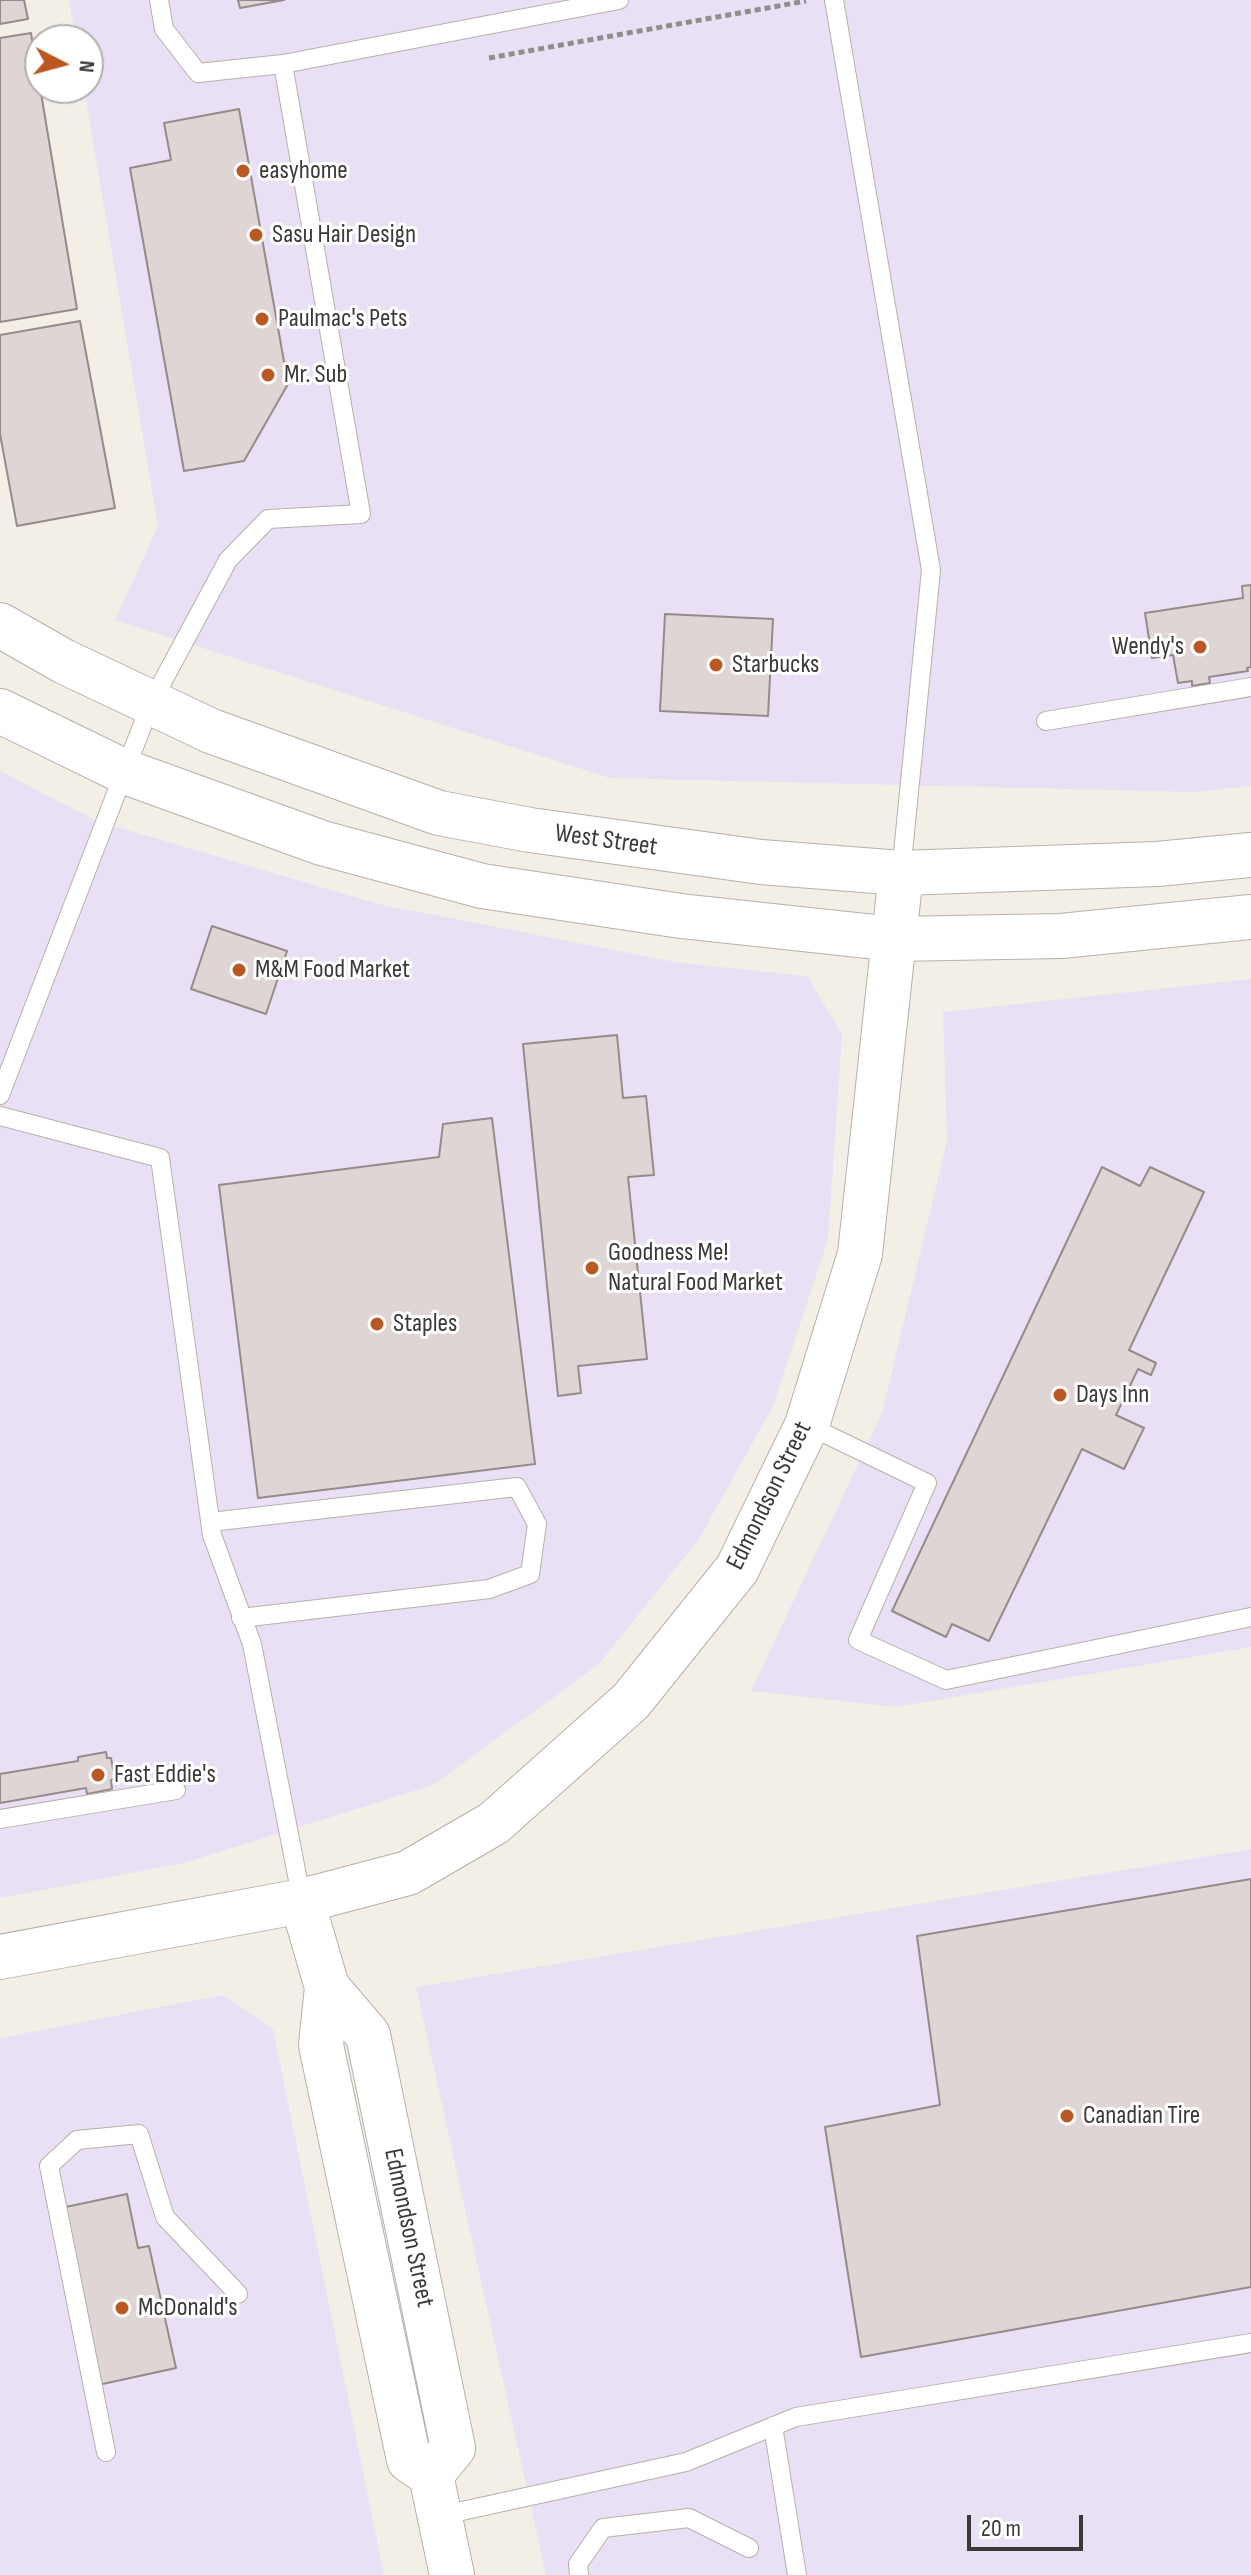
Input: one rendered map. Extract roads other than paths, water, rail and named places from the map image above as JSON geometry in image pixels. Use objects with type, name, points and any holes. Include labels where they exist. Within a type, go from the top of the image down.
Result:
[{"type":"main road","name":"West Street","points":[[0,625],[63,661],[211,731],[439,813],[530,830],[761,862],[901,873],[1157,864],[1251,855]]},
{"type":"main road","points":[[0,711],[123,771],[322,843],[482,886],[681,916],[894,939],[1061,936],[1251,917]]},
{"type":"main road","name":"Edmondson Street","points":[[0,1957],[302,1901],[408,1873],[494,1823],[631,1701],[737,1569],[807,1425],[860,1254],[901,873]]},
{"type":"main road","name":"Edmondson Street","points":[[302,1901],[327,1987],[321,2045],[409,2460],[435,2495],[452,2575]]},
{"type":"lane","points":[[159,0],[164,29],[198,73],[283,64],[619,0]]},
{"type":"lane","points":[[834,0],[931,570],[901,873]]},
{"type":"lane","points":[[0,1095],[151,703],[228,560],[268,519],[361,514],[283,64]]},
{"type":"lane","points":[[1046,721],[1251,687]]},
{"type":"lane","points":[[0,1116],[160,1158],[212,1535],[252,1644],[302,1901]]},
{"type":"lane","points":[[807,1425],[927,1483],[858,1640],[946,1680],[1251,1617]]},
{"type":"lane","points":[[210,1522],[517,1487],[537,1524],[530,1574],[489,1589],[241,1618]]},
{"type":"lane","points":[[0,1819],[176,1790]]},
{"type":"lane","points":[[106,2452],[49,2166],[77,2140],[139,2134],[165,2217],[238,2294]]},
{"type":"lane","points":[[435,2495],[686,2462],[796,2417],[1251,2343]]},
{"type":"lane","points":[[773,2426],[797,2575]]},
{"type":"lane","points":[[579,2575],[578,2564],[603,2528],[689,2518],[749,2548]]},
{"type":"place","name":"easyhome","points":[[243,171]]},
{"type":"place","name":"Sasu Hair Design","points":[[256,235]]},
{"type":"place","name":"Paulmac's Pets","points":[[262,319]]},
{"type":"place","name":"Mr. Sub","points":[[268,375]]},
{"type":"place","name":"Wendy's","points":[[1200,647]]},
{"type":"place","name":"Starbucks","points":[[716,665]]},
{"type":"place","name":"M&M Food Market","points":[[239,970]]},
{"type":"place","name":"Goodness Me! Natural Food Market","points":[[592,1268]]},
{"type":"place","name":"Staples","points":[[377,1324]]},
{"type":"place","name":"Days Inn","points":[[1060,1395]]},
{"type":"place","name":"Fast Eddie's","points":[[98,1775]]},
{"type":"place","name":"Canadian Tire","points":[[1067,2116]]},
{"type":"place","name":"McDonald's","points":[[122,2308]]}]
